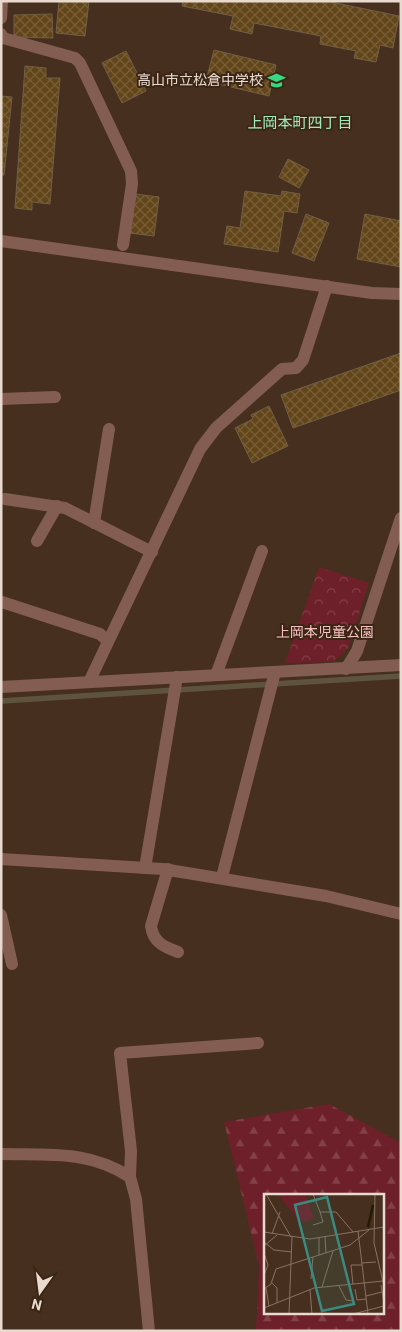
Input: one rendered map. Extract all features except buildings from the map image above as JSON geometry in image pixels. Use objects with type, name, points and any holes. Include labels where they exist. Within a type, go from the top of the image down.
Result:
[{"type":"street","points":[[1,18],[2,1]]},
{"type":"street","points":[[1,34],[4,38],[75,58],[80,63],[131,171],[132,184],[123,245]]},
{"type":"street","points":[[1,241],[372,293],[401,294]]},
{"type":"street","points":[[89,682],[200,449],[216,428],[282,369],[296,368],[303,360],[328,286]]},
{"type":"street","points":[[1,399],[55,397]]},
{"type":"street","points":[[94,523],[109,430]]},
{"type":"street","points":[[5,499],[65,508],[152,552]]},
{"type":"street","points":[[37,542],[57,506]]},
{"type":"street","points":[[346,669],[358,651],[401,518]]},
{"type":"street","points":[[216,675],[262,551]]},
{"type":"street","points":[[2,602],[100,634],[108,641]]},
{"type":"street","points":[[1,687],[177,680],[216,675],[275,675],[401,665]]},
{"type":"street","points":[[222,878],[275,675]]},
{"type":"street","points":[[145,868],[177,680]]},
{"type":"street","points":[[1,858],[168,870],[326,896],[401,914]]},
{"type":"street","points":[[168,870],[158,896],[151,926],[152,932],[162,947],[178,952]]},
{"type":"street","points":[[1,915],[12,964]]},
{"type":"street","points":[[149,1331],[136,1199],[130,1177],[131,1151],[120,1053],[258,1043]]},
{"type":"street","points":[[1,1154],[80,1156],[111,1165],[130,1177]]},
{"type":"green space","name":"上岡本児童公園","points":[[319,567],[369,583],[348,648],[333,662],[285,663]]},
{"type":"green space","points":[[329,1104],[401,1143],[401,1331],[256,1331],[259,1265],[224,1122]]},
{"type":"waterway","points":[[1,701],[401,676]]},
{"type":"place","name":"高山市立松倉中学校","points":[[277,80]]},
{"type":"district","name":"上岡本町四丁目","points":[[300,123]]}]
